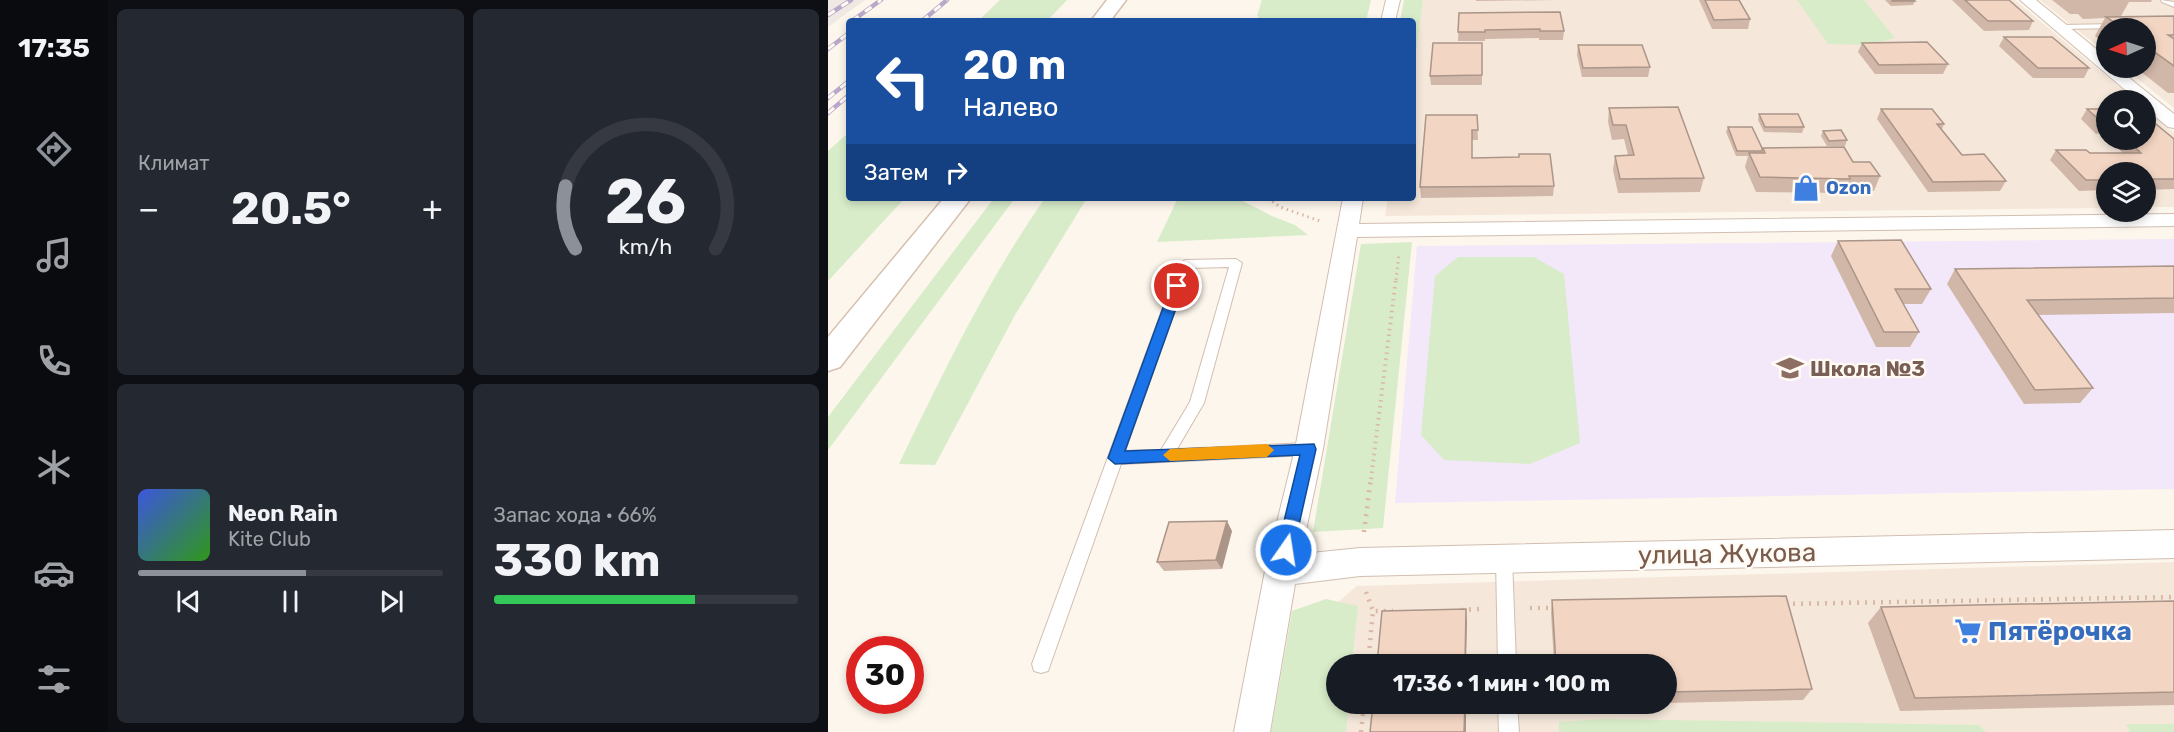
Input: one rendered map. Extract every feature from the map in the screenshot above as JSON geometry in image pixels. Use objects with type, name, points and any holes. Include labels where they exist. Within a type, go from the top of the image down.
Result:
[{"type":"main road","points":[[1102,18],[1117,0]]},
{"type":"main road","points":[[828,359],[956,201]]},
{"type":"street","points":[[1389,18],[1393,0]]},
{"type":"street","points":[[2027,0],[2096,57]]},
{"type":"street","points":[[2121,78],[2174,123]]},
{"type":"street","points":[[1252,732],[1281,571],[1309,449],[1352,201]]},
{"type":"street","points":[[1346,231],[2174,220]]},
{"type":"street","name":"улица Жукова","points":[[1281,571],[1360,562],[2174,544]]},
{"type":"lane","points":[[2165,0],[2174,5]]},
{"type":"lane","points":[[2060,27],[2096,26]]},
{"type":"lane","points":[[1041,664],[1185,264],[1236,263],[1197,403],[1166,455]]},
{"type":"lane","points":[[1115,458],[1309,449]]},
{"type":"lane","points":[[1504,559],[1507,654]]},
{"type":"lane","points":[[1508,714],[1509,732]]},
{"type":"path","points":[[1272,201],[1280,207],[1346,231]]},
{"type":"path","points":[[1369,654],[1373,611],[1360,562],[1402,230]]},
{"type":"path","points":[[1780,604],[2174,597]]},
{"type":"path","points":[[1455,610],[1565,608]]},
{"type":"path","points":[[1373,611],[1397,611]]},
{"type":"path","points":[[1361,732],[1363,714]]},
{"type":"shaded area","points":[[828,0],[865,0],[828,27]]},
{"type":"shaded area","points":[[1416,0],[2015,0],[2096,68],[2096,78],[2109,78],[2123,90],[2096,90],[2096,150],[2156,150],[2156,117],[2174,133],[2174,207],[2156,207],[2156,162],[2096,162],[2096,208],[1385,216],[1388,201],[1416,201],[1416,18],[1413,18]]},
{"type":"shaded area","points":[[2040,0],[2174,0],[2174,108],[2156,94],[2156,90],[2152,90],[2136,78],[2156,78],[2156,18],[2096,18],[2096,45]]},
{"type":"shaded area","name":"Школа №3","points":[[2174,239],[2174,489],[1395,503],[1417,246]]},
{"type":"shaded area","points":[[2174,562],[2174,732],[1314,732],[1331,608],[1357,586]]},
{"type":"green space","points":[[1000,0],[1067,0],[1050,18],[981,18]]},
{"type":"green space","points":[[1262,0],[1371,0],[1367,18],[1259,18],[1257,16]]},
{"type":"green space","points":[[1404,0],[1423,0],[1416,52],[1416,18],[1401,18]]},
{"type":"green space","points":[[1797,0],[1864,0],[1895,38],[1869,45],[1828,44]]},
{"type":"green space","points":[[846,135],[846,201],[902,201],[828,281],[828,151]]},
{"type":"green space","points":[[992,201],[1013,201],[828,450],[828,417]]},
{"type":"green space","points":[[1043,201],[1085,201],[1015,315],[935,465],[899,464],[949,362],[1024,230]]},
{"type":"green space","points":[[1177,201],[1243,201],[1295,225],[1308,235],[1157,242]]},
{"type":"green space","points":[[1412,242],[1383,528],[1313,532],[1361,244]]},
{"type":"green space","points":[[1458,257],[1534,257],[1564,274],[1580,443],[1530,464],[1444,460],[1421,435],[1435,276]]},
{"type":"green space","points":[[1326,599],[1358,606],[1353,654],[1326,654],[1326,714],[1348,714],[1346,732],[1271,732],[1292,611]]},
{"type":"green space","points":[[1602,719],[1979,725],[1986,732],[1559,732],[1559,722]]},
{"type":"green space","points":[[2126,724],[2174,724],[2174,732],[2130,732]]},
{"type":"building","points":[[1705,0],[1739,0],[1750,19],[1714,20]]},
{"type":"building","points":[[1965,0],[2009,0],[2033,21],[1988,21]]},
{"type":"building","points":[[1560,12],[1564,31],[1540,31],[1540,29],[1458,32],[1459,13]]},
{"type":"building","points":[[2174,16],[2174,35],[2168,35],[2174,39],[2174,66],[2156,53],[2156,18],[2106,17]]},
{"type":"building","points":[[2004,37],[2052,37],[2089,68],[2038,68]]},
{"type":"building","points":[[1927,42],[1948,64],[1879,65],[1862,43]]},
{"type":"building","points":[[1433,43],[1482,43],[1482,75],[1430,76]]},
{"type":"building","points":[[1578,45],[1642,45],[1650,67],[1583,68]]},
{"type":"building","points":[[1678,107],[1704,178],[1620,179],[1615,156],[1634,155],[1626,125],[1613,125],[1609,108]]},
{"type":"building","points":[[1881,109],[1932,109],[1944,124],[1937,124],[1962,155],[1984,154],[2006,181],[1933,182]]},
{"type":"building","points":[[2087,109],[2096,109],[2096,117]]},
{"type":"building","points":[[1759,114],[1798,114],[1804,127],[1765,127]]},
{"type":"building","points":[[1426,115],[1477,115],[1478,130],[1472,130],[1472,158],[1550,154],[1554,186],[1420,187]]},
{"type":"building","points":[[2156,124],[2174,139],[2174,179],[2156,179],[2156,162],[2096,162],[2096,180],[2086,180],[2056,150],[2086,150],[2090,153],[2141,153],[2138,150],[2156,150]]},
{"type":"building","points":[[1728,127],[1752,127],[1762,151],[1737,151]]},
{"type":"building","points":[[1841,130],[1847,140],[1829,141],[1823,131]]},
{"type":"building","points":[[1844,147],[1853,162],[1870,162],[1880,176],[1849,176],[1850,179],[1760,177],[1749,153],[1765,153],[1763,148]]},
{"type":"building","points":[[1901,240],[1931,289],[1895,289],[1919,332],[1884,332],[1838,241]]},
{"type":"building","points":[[2174,266],[2174,298],[2027,300],[2093,388],[2035,390],[1955,269]]},
{"type":"building","points":[[1227,521],[1216,560],[1157,562],[1169,522]]},
{"type":"building","points":[[1786,596],[1812,689],[1677,692],[1677,654],[1555,654],[1552,600]]},
{"type":"building","points":[[2174,601],[2174,692],[1915,698],[1881,607]]},
{"type":"building","points":[[1466,609],[1465,654],[1378,654],[1382,611]]},
{"type":"building","points":[[1372,714],[1465,714],[1464,732],[1370,732]]},
{"type":"railway","points":[[828,15],[851,0]]},
{"type":"railway","points":[[856,18],[881,0]]},
{"type":"railway","points":[[926,18],[947,0]]},
{"type":"railway","points":[[828,49],[846,35]]},
{"type":"railway","points":[[828,98],[846,83]]},
{"type":"railway","points":[[828,113],[846,98]]},
{"type":"slow traffic","points":[[1170,455],[1267,450]]},
{"type":"place","name":"Ozon","points":[[1806,188]]},
{"type":"place","name":"Школа №3","points":[[1790,368]]},
{"type":"place","name":"Пятёрочка","points":[[1968,631]]},
{"type":"route","points":[[1177,286],[1115,458],[1309,449],[1286,550]]}]
